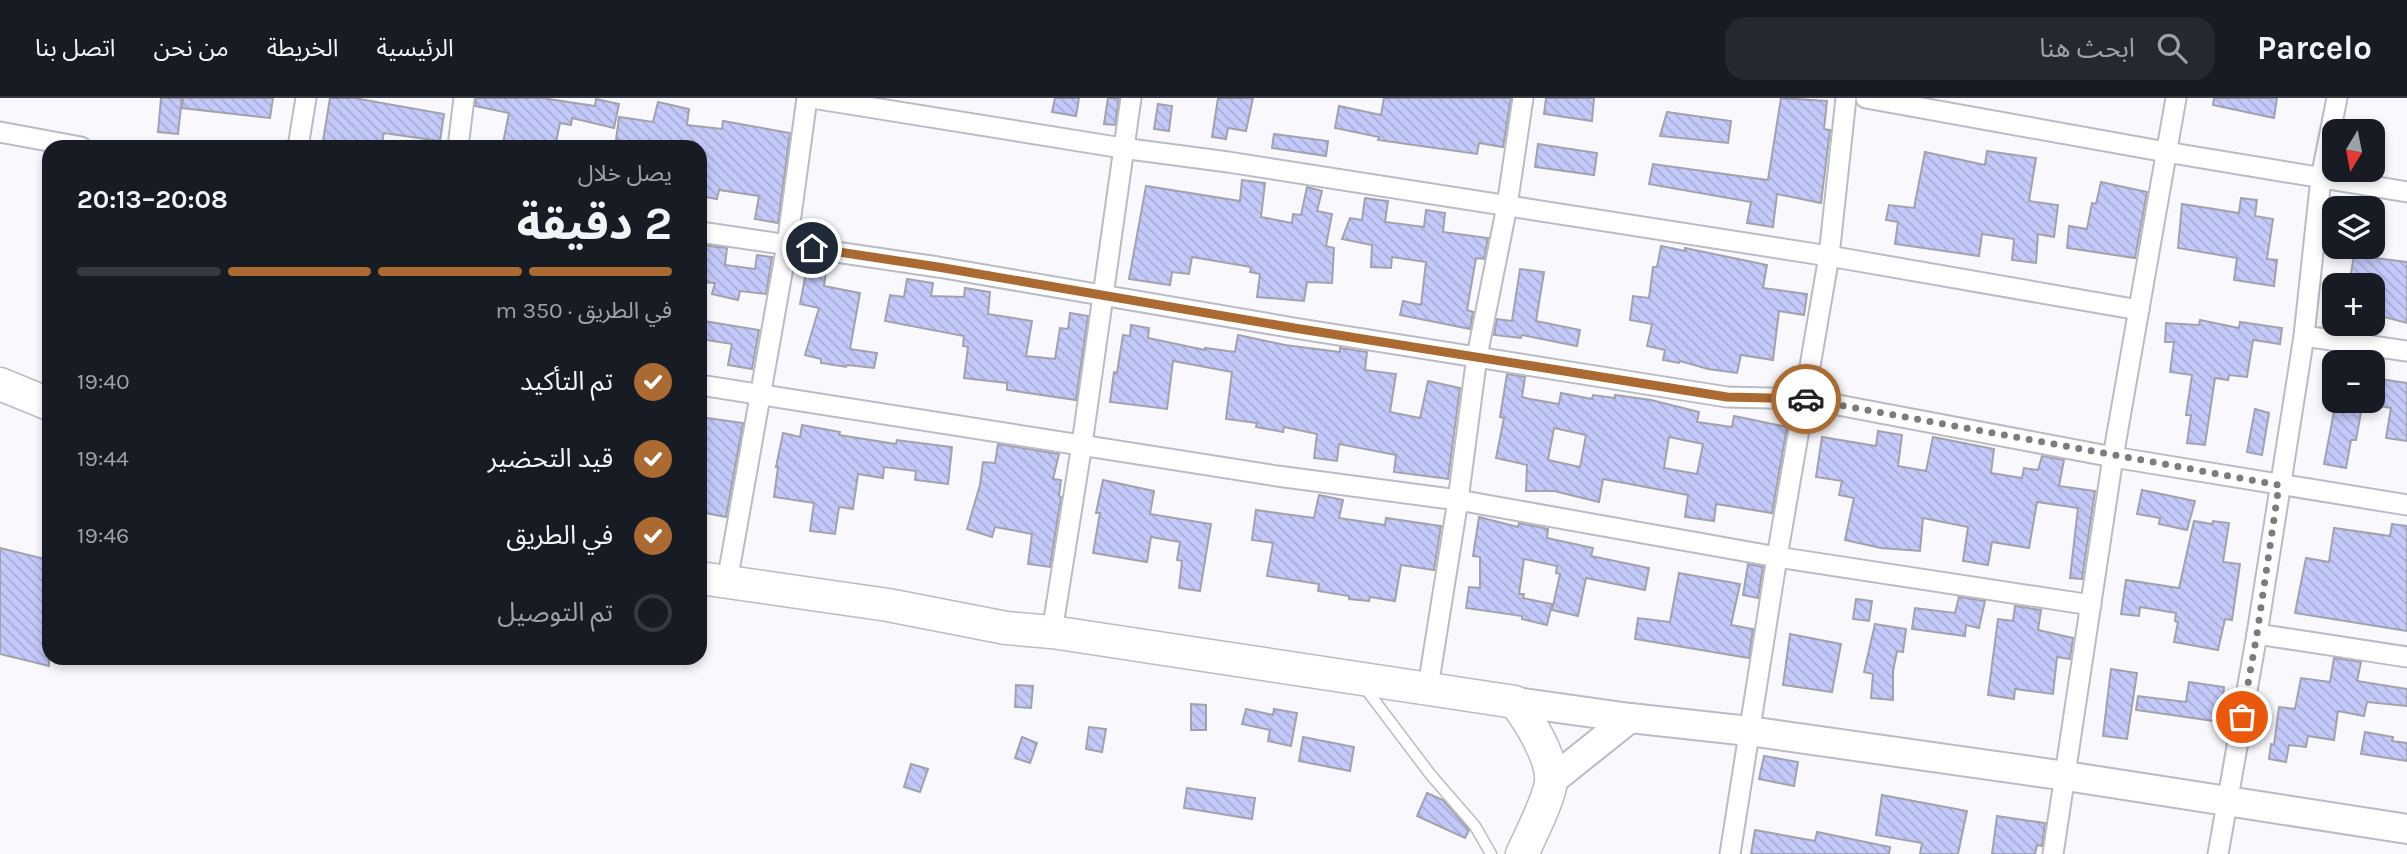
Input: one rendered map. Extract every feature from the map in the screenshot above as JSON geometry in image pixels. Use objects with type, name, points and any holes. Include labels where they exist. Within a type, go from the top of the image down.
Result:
[{"type":"main road","points":[[0,384],[42,401]]},
{"type":"main road","points":[[713,580],[888,605],[1006,628],[1052,632],[1630,718],[1749,731],[2227,799],[2407,829]]},
{"type":"main road","points":[[1516,702],[1543,747],[1551,781]]},
{"type":"main road","points":[[1522,854],[1551,781],[1630,718]]},
{"type":"street","points":[[299,140],[306,98]]},
{"type":"street","points":[[459,140],[464,98]]},
{"type":"street","points":[[713,580],[760,393],[787,245],[809,98],[1829,256],[2139,310]]},
{"type":"street","points":[[1052,632],[1082,444],[1131,98]]},
{"type":"street","points":[[1428,687],[1458,500],[1477,356],[1507,206],[1523,98]]},
{"type":"street","points":[[1730,854],[1777,557],[1829,256],[1846,98]]},
{"type":"street","points":[[1866,98],[2407,192]]},
{"type":"street","points":[[2053,854],[2113,457],[2176,98]]},
{"type":"street","points":[[2218,854],[2257,634],[2304,337],[2321,178],[2337,98]]},
{"type":"street","points":[[0,132],[43,140]]},
{"type":"street","points":[[707,233],[938,267],[1727,397],[1806,399],[2113,457],[2407,505]]},
{"type":"street","points":[[2304,337],[2407,351]]},
{"type":"street","points":[[707,386],[1277,476],[1458,500],[1777,557],[2091,605]]},
{"type":"street","points":[[2257,634],[2407,657]]},
{"type":"lane","points":[[1356,677],[1430,774],[1475,826],[1491,854]]},
{"type":"building","points":[[161,98],[182,98],[178,134],[158,132]]},
{"type":"building","points":[[183,98],[273,98],[270,118],[182,108]]},
{"type":"building","points":[[330,98],[354,98],[444,114],[440,140],[384,133],[382,140],[323,140]]},
{"type":"building","points":[[476,98],[542,98],[595,106],[596,99],[619,104],[614,128],[572,118],[571,125],[560,123],[556,140],[504,140],[509,113],[475,106]]},
{"type":"building","points":[[1055,98],[1079,98],[1076,116],[1052,112]]},
{"type":"building","points":[[1108,98],[1119,98],[1115,125],[1104,124]]},
{"type":"building","points":[[1218,98],[1253,98],[1246,131],[1228,128],[1226,139],[1212,137]]},
{"type":"building","points":[[1384,98],[1511,98],[1503,147],[1479,143],[1477,154],[1378,140],[1379,137],[1335,128],[1339,106],[1381,115]]},
{"type":"building","points":[[1546,98],[1594,98],[1592,121],[1544,114]]},
{"type":"building","points":[[1781,98],[1827,101],[1824,129],[1830,130],[1821,203],[1777,194],[1773,227],[1747,223],[1751,202],[1649,184],[1653,164],[1768,180]]},
{"type":"building","points":[[2214,98],[2277,98],[2274,118],[2213,105]]},
{"type":"building","points":[[658,102],[689,109],[687,125],[722,129],[723,121],[790,133],[778,223],[755,219],[759,196],[719,190],[717,199],[707,197],[707,140],[616,140],[619,117],[653,122]]},
{"type":"building","points":[[1158,104],[1172,106],[1169,131],[1154,129]]},
{"type":"building","points":[[1667,112],[1731,121],[1728,143],[1660,136]]},
{"type":"building","points":[[1274,134],[1328,141],[1326,156],[1272,148]]},
{"type":"building","points":[[1538,144],[1597,153],[1594,175],[1535,167]]},
{"type":"building","points":[[1987,151],[2036,158],[2029,201],[2058,205],[2054,237],[2038,234],[2036,263],[2012,260],[2014,239],[1982,234],[1979,256],[1895,244],[1898,222],[1886,220],[1889,205],[1914,208],[1925,152],[1985,165]]},
{"type":"building","points":[[1242,180],[1265,183],[1261,217],[1292,223],[1293,214],[1301,215],[1307,187],[1322,191],[1317,211],[1332,214],[1326,246],[1334,248],[1332,283],[1307,282],[1304,301],[1257,297],[1260,274],[1250,272],[1251,267],[1192,257],[1189,274],[1172,272],[1170,285],[1129,279],[1146,186],[1240,201]]},
{"type":"building","points":[[2101,182],[2147,192],[2135,258],[2067,248],[2069,226],[2087,229],[2092,203],[2096,204]]},
{"type":"building","points":[[1365,198],[1388,201],[1385,222],[1424,227],[1426,210],[1445,213],[1443,232],[1488,238],[1484,259],[1476,258],[1467,310],[1473,312],[1470,329],[1400,315],[1403,301],[1421,305],[1426,262],[1392,257],[1391,268],[1371,267],[1372,245],[1342,239],[1350,218],[1362,220]]},
{"type":"building","points":[[2241,198],[2257,200],[2255,216],[2273,219],[2267,259],[2277,260],[2274,286],[2234,280],[2237,258],[2178,248],[2182,204],[2239,213]]},
{"type":"building","points":[[707,246],[727,248],[725,265],[755,269],[757,255],[772,257],[766,294],[740,291],[738,300],[712,294],[715,283],[707,282]]},
{"type":"building","points":[[1661,246],[1685,251],[1685,248],[1767,265],[1763,288],[1807,294],[1804,315],[1779,311],[1773,360],[1741,355],[1737,373],[1663,360],[1665,350],[1647,346],[1652,324],[1630,320],[1633,296],[1649,298],[1653,267],[1657,267]]},
{"type":"building","points":[[2353,259],[2407,262],[2407,323],[2385,317],[2385,273],[2351,273]]},
{"type":"building","points":[[808,262],[827,265],[824,286],[860,293],[850,349],[877,353],[874,368],[821,363],[821,359],[805,355],[819,308],[800,304]]},
{"type":"building","points":[[1520,269],[1544,272],[1536,321],[1580,330],[1577,346],[1522,335],[1521,338],[1494,335],[1497,319],[1512,321]]},
{"type":"building","points":[[907,279],[933,283],[931,296],[964,297],[965,288],[990,292],[988,314],[1032,321],[1026,356],[1055,359],[1060,328],[1068,329],[1070,313],[1088,316],[1076,400],[1007,390],[1007,383],[964,378],[968,347],[963,346],[964,336],[885,321],[890,295],[904,297]]},
{"type":"building","points":[[2200,320],[2239,328],[2240,322],[2282,328],[2280,344],[2253,340],[2247,377],[2229,375],[2228,380],[2215,378],[2205,445],[2187,443],[2191,415],[2186,415],[2192,375],[2170,372],[2174,342],[2165,342],[2166,323],[2199,325]]},
{"type":"building","points":[[707,321],[759,330],[752,369],[728,365],[732,344],[707,340]]},
{"type":"building","points":[[1131,325],[1149,328],[1148,338],[1205,350],[1235,352],[1238,335],[1285,345],[1340,352],[1340,348],[1367,352],[1365,370],[1396,374],[1390,412],[1420,418],[1428,381],[1460,388],[1448,479],[1394,472],[1396,455],[1339,444],[1337,461],[1314,458],[1317,434],[1284,427],[1283,432],[1256,427],[1257,423],[1226,419],[1232,372],[1173,361],[1167,409],[1110,402],[1123,335],[1130,336]]},
{"type":"building","points":[[1507,374],[1525,377],[1522,397],[1530,399],[1559,404],[1561,393],[1592,399],[1593,395],[1615,398],[1615,395],[1651,400],[1699,412],[1697,422],[1732,427],[1734,416],[1787,427],[1772,513],[1716,504],[1714,521],[1685,517],[1688,495],[1603,479],[1599,502],[1554,491],[1526,491],[1527,465],[1496,458],[1504,418],[1500,417]],"holes":[[[1554,428],[1586,435],[1580,467],[1548,460]],[[1669,437],[1703,444],[1697,474],[1664,468]]]},
{"type":"building","points":[[2385,380],[2407,383],[2407,441],[2386,438],[2391,408],[2385,407]]},
{"type":"building","points":[[2255,409],[2269,413],[2262,455],[2247,452]]},
{"type":"building","points":[[2334,413],[2361,413],[2356,440],[2351,440],[2346,468],[2324,464]]},
{"type":"building","points":[[707,418],[743,423],[726,517],[707,513]]},
{"type":"building","points":[[802,425],[840,432],[839,435],[896,444],[897,440],[952,447],[948,484],[915,480],[916,471],[884,467],[883,478],[858,474],[853,509],[839,507],[835,534],[810,531],[814,503],[774,497],[776,467],[783,433],[800,437]]},
{"type":"building","points":[[1878,431],[1902,435],[1898,466],[1926,471],[1933,437],[1994,449],[1991,473],[2022,478],[2024,468],[2038,470],[2042,456],[2064,460],[2059,486],[2095,491],[2082,579],[2070,578],[2078,508],[2037,502],[2029,548],[1992,542],[1988,565],[1963,561],[1968,527],[1923,518],[1920,551],[1881,548],[1845,540],[1854,498],[1839,495],[1842,481],[1816,477],[1822,437],[1876,446]]},
{"type":"building","points":[[998,444],[1059,454],[1053,479],[1061,480],[1061,497],[1050,567],[1028,564],[1032,534],[995,527],[992,537],[967,529],[980,485],[983,462],[995,463]]},
{"type":"building","points":[[1103,480],[1154,491],[1150,514],[1211,524],[1200,591],[1179,588],[1182,561],[1177,560],[1180,542],[1151,537],[1147,562],[1093,553],[1100,513],[1096,513]]},
{"type":"building","points":[[2142,490],[2195,501],[2187,530],[2159,524],[2160,518],[2137,514]]},
{"type":"building","points":[[1319,495],[1343,500],[1339,518],[1385,525],[1386,518],[1441,526],[1434,570],[1401,565],[1395,601],[1370,597],[1369,601],[1349,599],[1349,596],[1318,591],[1319,584],[1267,576],[1273,543],[1252,540],[1256,510],[1314,518]]},
{"type":"building","points":[[1479,517],[1518,527],[1519,523],[1548,529],[1547,538],[1593,548],[1591,556],[1649,568],[1645,590],[1586,578],[1578,616],[1552,610],[1560,574],[1556,573],[1557,566],[1524,559],[1519,594],[1524,594],[1523,598],[1552,604],[1547,625],[1522,619],[1522,616],[1466,608],[1469,587],[1480,588],[1480,557],[1473,556]]},
{"type":"building","points":[[2194,521],[2229,523],[2223,562],[2240,564],[2232,620],[2225,619],[2218,650],[2174,642],[2178,622],[2175,621],[2176,613],[2140,607],[2139,616],[2121,614],[2126,580],[2179,588]]},
{"type":"building","points":[[2392,524],[2407,526],[2407,631],[2295,613],[2306,558],[2329,562],[2334,528],[2390,536]]},
{"type":"building","points":[[0,548],[42,558],[42,664],[0,654]]},
{"type":"building","points":[[1748,564],[1763,567],[1758,598],[1743,595]]},
{"type":"building","points":[[1679,573],[1740,584],[1731,625],[1753,629],[1749,658],[1635,639],[1638,618],[1670,622]]},
{"type":"building","points":[[1959,597],[1985,601],[1979,628],[1966,625],[1965,636],[1912,629],[1915,608],[1955,613]]},
{"type":"building","points":[[1856,599],[1872,601],[1869,621],[1853,619]]},
{"type":"building","points":[[2015,606],[2041,610],[2038,630],[2073,638],[2070,659],[2057,657],[2053,694],[2015,689],[2014,699],[1988,695],[1998,619],[2013,621]]},
{"type":"building","points":[[1875,624],[1906,629],[1903,652],[1897,651],[1893,671],[1893,700],[1871,698],[1873,674],[1864,672]]},
{"type":"building","points":[[1790,634],[1841,644],[1832,692],[1783,685]]},
{"type":"building","points":[[2334,658],[2361,662],[2357,681],[2407,689],[2407,706],[2367,702],[2364,716],[2338,711],[2334,740],[2308,736],[2306,747],[2289,745],[2286,762],[2269,759],[2271,744],[2274,745],[2279,707],[2295,709],[2301,678],[2330,682]]},
{"type":"building","points":[[2111,669],[2137,673],[2127,739],[2103,736]]},
{"type":"building","points":[[2189,682],[2224,687],[2221,722],[2136,710],[2138,696],[2186,702]]},
{"type":"building","points":[[1016,685],[1033,686],[1031,708],[1015,707]]},
{"type":"building","points":[[1191,704],[1206,705],[1206,730],[1191,730]]},
{"type":"building","points":[[1246,709],[1273,715],[1274,709],[1297,713],[1291,746],[1268,741],[1270,730],[1242,724]]},
{"type":"building","points":[[1089,727],[1106,729],[1102,752],[1086,749]]},
{"type":"building","points":[[2365,732],[2393,737],[2392,741],[2407,743],[2407,761],[2361,754]]},
{"type":"building","points":[[1022,737],[1037,743],[1030,763],[1015,758]]},
{"type":"building","points":[[1303,737],[1354,747],[1350,771],[1299,761]]},
{"type":"building","points":[[1764,756],[1798,762],[1794,786],[1759,779]]},
{"type":"building","points":[[911,764],[928,769],[920,792],[904,787]]},
{"type":"building","points":[[1187,788],[1255,798],[1252,819],[1184,808]]},
{"type":"building","points":[[1427,793],[1443,800],[1469,830],[1465,838],[1417,816]]},
{"type":"building","points":[[1882,795],[1967,811],[1958,854],[1920,854],[1922,843],[1876,835]]},
{"type":"building","points":[[1997,816],[2045,823],[2042,846],[2037,845],[2035,854],[1992,854]]},
{"type":"building","points":[[1755,830],[1815,841],[1817,832],[1890,847],[1889,854],[1751,854]]},
{"type":"way so far","points":[[1806,399],[2113,457],[2279,485],[2242,717]]},
{"type":"route","points":[[812,248],[1727,397],[1806,399]]}]
